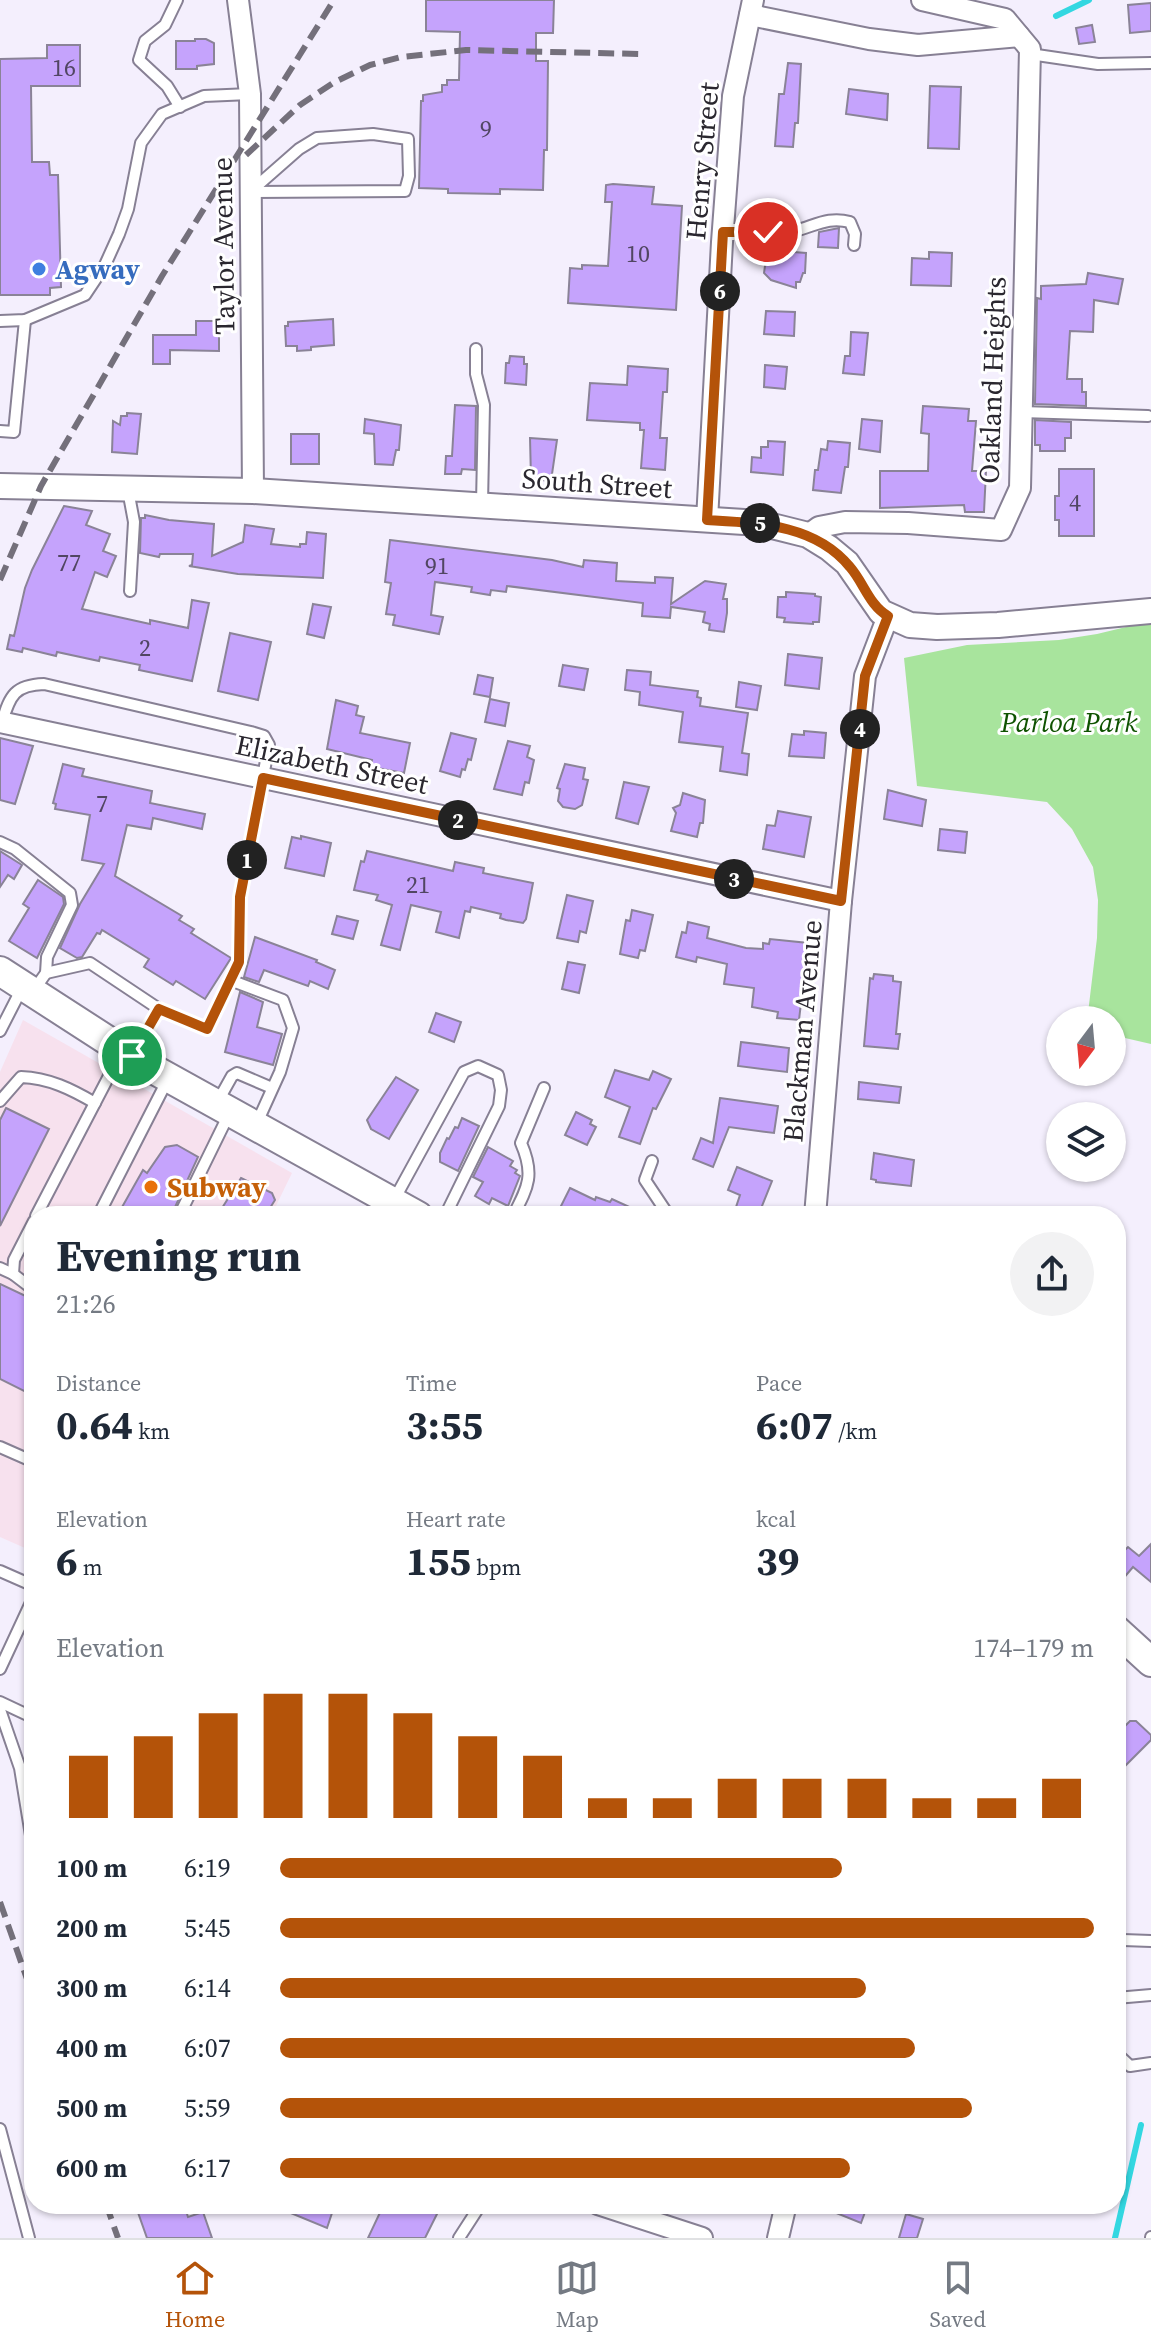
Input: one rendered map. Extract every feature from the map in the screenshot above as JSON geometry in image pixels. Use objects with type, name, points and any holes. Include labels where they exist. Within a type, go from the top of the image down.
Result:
[{"type":"main road","points":[[25,980],[127,1053],[400,1206]]},
{"type":"main road","points":[[1126,1639],[1151,1662]]},
{"type":"street","name":"Taylor Avenue","points":[[238,0],[250,94],[253,491]]},
{"type":"street","points":[[922,0],[1005,19],[1030,49],[1030,54]]},
{"type":"street","points":[[752,7],[869,39],[918,45],[1019,36]]},
{"type":"street","name":"Henry Street","points":[[707,520],[733,96],[752,7]]},
{"type":"street","name":"Oakland Heights","points":[[808,535],[819,527],[845,522],[1001,530],[1020,488],[1030,54]]},
{"type":"street","name":"South Street","points":[[0,486],[253,491],[760,523],[808,535],[847,563],[873,602],[888,616]]},
{"type":"street","points":[[888,616],[910,625],[937,627],[998,625],[1151,611]]},
{"type":"street","name":"Blackman Avenue","points":[[816,1206],[841,901],[865,676],[888,616]]},
{"type":"street","name":"Elizabeth Street","points":[[1,722],[841,901]]},
{"type":"street","points":[[629,2214],[702,2238]]},
{"type":"street","points":[[778,2238],[784,2214]]},
{"type":"lane","points":[[177,0],[165,25],[145,41],[139,60],[167,86],[180,107]]},
{"type":"lane","points":[[1030,54],[1098,64],[1151,63]]},
{"type":"lane","points":[[0,321],[25,320],[85,295],[105,265],[119,234],[128,209],[141,143],[162,114],[204,96],[250,94]]},
{"type":"lane","points":[[373,134],[408,139],[409,176],[405,191],[250,192],[299,149],[317,138],[373,134]]},
{"type":"lane","points":[[723,232],[794,231],[836,218],[850,222],[855,234],[854,245]]},
{"type":"lane","points":[[0,431],[14,432],[25,320]]},
{"type":"lane","points":[[476,349],[476,374],[484,405],[482,505]]},
{"type":"lane","points":[[1022,412],[1148,416]]},
{"type":"lane","points":[[128,488],[134,522],[130,591]]},
{"type":"lane","points":[[1,722],[17,691],[25,685],[44,684],[264,736],[269,745],[240,897],[239,962],[207,1029],[159,1009],[90,963],[25,980]]},
{"type":"lane","points":[[0,842],[15,849],[70,893],[72,905],[47,957],[25,980],[0,1030]]},
{"type":"lane","points":[[230,980],[283,1000],[293,1028],[256,1126]]},
{"type":"lane","points":[[41,1206],[95,1103],[159,1009]]},
{"type":"lane","points":[[393,1202],[464,1072],[478,1066],[498,1075],[501,1090],[499,1106],[450,1206]]},
{"type":"lane","points":[[183,1206],[224,1108],[232,1076],[237,1073],[272,1088]]},
{"type":"lane","points":[[0,1101],[21,1077],[40,1078],[68,1088],[95,1103]]},
{"type":"lane","points":[[103,1206],[169,1077]]},
{"type":"lane","points":[[518,1206],[528,1186],[530,1162],[521,1143],[544,1088]]},
{"type":"lane","points":[[652,1161],[645,1180],[662,1206]]},
{"type":"lane","points":[[13,1274],[14,1260],[24,1240]]},
{"type":"lane","points":[[0,1268],[24,1282]]},
{"type":"lane","points":[[0,1447],[24,1458]]},
{"type":"lane","points":[[0,1571],[24,1582]]},
{"type":"lane","points":[[0,1669],[24,1617]]},
{"type":"lane","points":[[0,1702],[24,1713]]},
{"type":"lane","points":[[0,1710],[20,1768],[24,1790]]},
{"type":"lane","points":[[1126,1940],[1151,1941]]},
{"type":"lane","points":[[1126,1997],[1151,1995]]},
{"type":"lane","points":[[1126,2062],[1130,2066],[1151,2063]]},
{"type":"lane","points":[[0,2129],[29,2238]]},
{"type":"lane","points":[[459,2238],[475,2214]]},
{"type":"shaded area","points":[[23,1020],[292,1173],[276,1206],[24,1206],[24,1548],[0,1537],[0,1072]]},
{"type":"green space","name":"Parloa Park","points":[[1151,621],[1151,1044],[1126,1038],[1126,1006],[1089,1006],[1098,900],[1093,867],[1072,829],[1047,802],[917,786],[904,658],[967,645],[1059,640]]},
{"type":"building","points":[[426,0],[554,0],[553,33],[536,33],[536,61],[548,61],[547,150],[544,150],[543,190],[500,189],[500,194],[448,193],[448,189],[419,188],[423,95],[442,92],[442,85],[447,85],[447,80],[459,80],[460,32],[426,31]]},
{"type":"building","points":[[1151,3],[1151,31],[1130,33],[1128,5]]},
{"type":"building","points":[[1092,25],[1095,42],[1079,44],[1076,28]]},
{"type":"building","points":[[195,39],[214,43],[214,64],[197,66],[197,69],[176,69],[176,41]]},
{"type":"building","points":[[47,45],[80,45],[80,86],[31,86],[32,162],[49,162],[50,175],[58,175],[61,287],[50,288],[50,295],[0,295],[0,59],[47,58]]},
{"type":"building","points":[[788,63],[801,64],[798,123],[795,123],[793,147],[775,146],[779,94],[784,94]]},
{"type":"building","points":[[930,86],[961,87],[959,149],[928,148]]},
{"type":"building","points":[[849,89],[888,94],[887,120],[846,114]]},
{"type":"building","points":[[606,185],[654,187],[652,204],[682,206],[676,310],[568,303],[570,268],[608,266],[612,202],[605,202]]},
{"type":"building","points":[[839,228],[838,248],[818,247],[819,232]]},
{"type":"building","points":[[767,252],[806,253],[805,273],[800,282],[796,282],[796,288],[771,280],[764,273]]},
{"type":"building","points":[[929,252],[952,253],[951,286],[911,285],[912,258],[929,259]]},
{"type":"building","points":[[1088,273],[1123,279],[1118,304],[1094,300],[1093,332],[1070,331],[1067,379],[1082,379],[1086,406],[1035,404],[1037,298],[1041,299],[1041,286],[1086,284]]},
{"type":"building","points":[[766,311],[795,312],[794,336],[764,334]]},
{"type":"building","points":[[333,319],[334,345],[297,351],[297,346],[286,346],[285,326],[288,322]]},
{"type":"building","points":[[196,321],[219,321],[219,351],[170,350],[170,364],[153,364],[153,335],[196,335]]},
{"type":"building","points":[[851,332],[868,333],[864,375],[843,373],[845,356],[850,356]]},
{"type":"building","points":[[510,356],[524,357],[524,364],[527,364],[526,385],[505,383],[506,363],[509,363]]},
{"type":"building","points":[[765,365],[787,367],[785,389],[764,387]]},
{"type":"building","points":[[628,366],[668,369],[660,438],[667,438],[665,470],[641,468],[644,430],[640,430],[640,423],[587,420],[590,383],[627,385]]},
{"type":"building","points":[[455,405],[476,406],[475,470],[462,469],[461,474],[445,474],[446,456],[452,456]]},
{"type":"building","points":[[923,406],[969,409],[968,421],[976,421],[972,471],[986,471],[984,512],[965,512],[964,505],[880,508],[880,471],[928,471],[929,434],[921,433]]},
{"type":"building","points":[[127,413],[141,414],[137,454],[112,452],[113,421],[120,425],[121,416],[127,416]]},
{"type":"building","points":[[365,419],[401,425],[399,450],[396,450],[393,465],[375,464],[374,434],[364,433]]},
{"type":"building","points":[[862,419],[882,421],[880,452],[859,449]]},
{"type":"building","points":[[1035,420],[1071,422],[1071,438],[1065,438],[1065,451],[1040,451],[1040,445],[1035,445]]},
{"type":"building","points":[[291,434],[319,434],[319,464],[291,464]]},
{"type":"building","points":[[530,438],[557,440],[551,481],[531,479]]},
{"type":"building","points":[[768,441],[785,442],[783,475],[751,472],[752,457],[761,458],[761,447],[768,447]]},
{"type":"building","points":[[828,441],[850,443],[841,493],[813,490],[821,449],[827,450]]},
{"type":"building","points":[[1059,469],[1094,469],[1094,536],[1059,536],[1055,496],[1059,496]]},
{"type":"building","points":[[64,506],[92,511],[86,525],[110,534],[103,551],[116,556],[107,577],[95,572],[82,609],[150,624],[150,620],[188,628],[192,600],[209,603],[192,681],[139,670],[140,665],[100,657],[99,661],[57,652],[56,656],[23,648],[22,652],[7,649],[10,635],[14,636],[32,570]]},
{"type":"building","points":[[145,515],[214,524],[212,556],[243,542],[245,525],[274,529],[271,544],[300,547],[300,544],[306,544],[307,532],[326,534],[323,578],[238,574],[189,566],[192,565],[193,554],[160,554],[159,557],[140,553],[141,518]]},
{"type":"building","points":[[390,540],[552,560],[583,567],[584,560],[617,563],[616,581],[655,583],[655,577],[673,578],[671,604],[705,581],[726,584],[724,632],[709,630],[710,624],[703,622],[705,612],[671,607],[670,618],[642,616],[643,603],[507,586],[506,592],[491,590],[490,595],[471,592],[472,587],[435,582],[431,615],[443,617],[439,634],[393,625],[395,615],[386,614],[391,583],[385,582]]},
{"type":"building","points":[[786,592],[821,597],[819,622],[784,622],[785,618],[777,617],[778,597],[786,597]]},
{"type":"building","points":[[313,604],[331,607],[324,638],[307,634]]},
{"type":"building","points":[[230,633],[271,642],[258,700],[218,691]]},
{"type":"building","points":[[788,654],[822,658],[819,689],[785,685]]},
{"type":"building","points":[[563,665],[588,669],[584,690],[559,686]]},
{"type":"building","points":[[627,670],[651,672],[650,685],[698,691],[700,706],[748,713],[742,753],[749,754],[747,775],[720,771],[723,747],[679,742],[683,712],[639,705],[640,692],[625,690]]},
{"type":"building","points":[[478,675],[493,678],[490,697],[474,694]]},
{"type":"building","points":[[739,682],[761,686],[757,710],[736,707]]},
{"type":"building","points":[[490,699],[509,703],[505,726],[485,722]]},
{"type":"building","points":[[336,700],[358,706],[356,715],[364,717],[360,733],[410,743],[404,773],[371,767],[372,760],[327,749]]},
{"type":"building","points":[[804,731],[826,733],[824,758],[789,756],[792,734],[804,735]]},
{"type":"building","points":[[451,733],[476,739],[471,760],[468,759],[460,777],[440,771]]},
{"type":"building","points":[[0,738],[33,746],[15,804],[0,800]]},
{"type":"building","points":[[508,741],[530,746],[527,757],[534,760],[529,783],[525,782],[522,795],[494,789]]},
{"type":"building","points":[[63,764],[84,769],[82,776],[152,791],[150,803],[205,814],[202,829],[153,818],[151,829],[127,825],[115,876],[182,916],[179,920],[194,929],[191,933],[231,958],[205,999],[176,981],[173,985],[144,967],[149,959],[102,930],[82,957],[77,958],[60,948],[80,904],[104,864],[82,860],[90,815],[55,809],[56,804],[53,803]]},
{"type":"building","points":[[565,764],[585,768],[583,779],[588,780],[582,805],[575,809],[563,807],[558,801],[560,789],[557,788]]},
{"type":"building","points":[[624,782],[649,787],[638,824],[616,818]]},
{"type":"building","points":[[888,790],[926,800],[922,826],[884,819]]},
{"type":"building","points":[[683,793],[705,800],[703,823],[700,823],[697,837],[671,831],[676,813],[673,808],[680,805]]},
{"type":"building","points":[[778,811],[811,817],[804,857],[763,849],[767,825],[775,826]]},
{"type":"building","points":[[940,829],[967,832],[965,853],[938,850]]},
{"type":"building","points":[[301,836],[331,843],[324,876],[285,868],[292,837],[301,839]]},
{"type":"building","points":[[0,851],[22,865],[14,879],[8,875],[0,887]]},
{"type":"building","points":[[367,851],[453,871],[455,862],[484,868],[483,873],[533,883],[526,919],[523,923],[506,920],[500,918],[501,914],[471,907],[470,912],[465,911],[459,938],[436,932],[441,912],[411,905],[400,950],[381,945],[392,905],[376,900],[378,895],[354,890],[361,861],[364,862]]},
{"type":"building","points":[[38,880],[63,897],[64,904],[37,958],[9,941],[29,908],[23,904]]},
{"type":"building","points":[[567,895],[593,901],[586,933],[580,931],[578,942],[557,938]]},
{"type":"building","points":[[632,910],[653,915],[645,951],[640,950],[638,958],[620,954],[626,920],[630,921]]},
{"type":"building","points":[[337,916],[358,921],[353,939],[332,934]]},
{"type":"building","points":[[688,922],[709,927],[707,938],[746,948],[763,949],[763,943],[769,944],[770,939],[808,943],[799,1020],[777,1018],[778,1012],[752,1007],[754,988],[724,984],[727,964],[697,957],[696,962],[676,957],[682,932],[686,933]]},
{"type":"building","points":[[255,937],[335,970],[328,989],[310,981],[308,986],[264,970],[259,982],[244,977]]},
{"type":"building","points":[[568,962],[585,965],[579,993],[562,989]]},
{"type":"building","points":[[874,974],[893,976],[893,981],[901,982],[896,1034],[900,1034],[898,1049],[864,1046],[870,978],[873,979]]},
{"type":"building","points":[[240,992],[263,1002],[257,1027],[282,1034],[273,1065],[225,1052]]},
{"type":"building","points":[[436,1013],[461,1022],[454,1042],[429,1032]]},
{"type":"building","points":[[741,1042],[789,1048],[787,1072],[738,1066]]},
{"type":"building","points":[[615,1070],[649,1080],[653,1071],[671,1079],[656,1109],[653,1108],[640,1144],[619,1137],[630,1107],[605,1097]]},
{"type":"building","points":[[396,1077],[418,1090],[389,1139],[371,1129],[367,1120]]},
{"type":"building","points":[[859,1082],[901,1087],[899,1103],[858,1099]]},
{"type":"building","points":[[720,1098],[778,1106],[774,1133],[729,1127],[713,1167],[693,1159],[701,1138],[713,1143]]},
{"type":"building","points":[[6,1108],[49,1129],[0,1226],[0,1120]]},
{"type":"building","points":[[576,1112],[592,1120],[590,1124],[596,1127],[587,1145],[565,1135]]},
{"type":"building","points":[[462,1118],[479,1126],[458,1171],[440,1162],[440,1153]]},
{"type":"building","points":[[177,1145],[198,1157],[176,1206],[123,1206],[143,1170],[147,1173],[165,1147]]},
{"type":"building","points":[[488,1147],[513,1161],[510,1166],[520,1176],[508,1206],[492,1198],[489,1204],[475,1196],[483,1182],[473,1177]]},
{"type":"building","points":[[874,1153],[914,1160],[911,1186],[871,1179]]},
{"type":"building","points":[[737,1167],[772,1181],[762,1206],[736,1206],[740,1195],[728,1190]]},
{"type":"building","points":[[241,1178],[272,1193],[275,1200],[271,1206],[223,1206]]},
{"type":"building","points":[[570,1188],[595,1200],[596,1197],[610,1202],[612,1199],[627,1206],[561,1206]]},
{"type":"building","points":[[0,1284],[24,1295],[24,1391],[0,1379]]},
{"type":"building","points":[[1151,1544],[1151,1582],[1133,1567],[1126,1575],[1126,1549],[1128,1547],[1139,1556]]},
{"type":"building","points":[[1136,1721],[1151,1735],[1151,1740],[1126,1765],[1126,1725]]},
{"type":"building","points":[[139,2214],[187,2214],[188,2217],[204,2214],[212,2238],[147,2238]]},
{"type":"building","points":[[293,2214],[332,2214],[327,2228]]},
{"type":"building","points":[[379,2214],[437,2214],[425,2238],[368,2238]]},
{"type":"building","points":[[839,2214],[864,2214],[861,2223]]},
{"type":"building","points":[[906,2214],[923,2219],[917,2238],[899,2238]]},
{"type":"waterway","points":[[1056,16],[1089,0]]},
{"type":"waterway","points":[[1126,2190],[1141,2125]]},
{"type":"waterway","points":[[1115,2238],[1121,2214]]},
{"type":"railway","points":[[0,580],[41,486],[162,276],[334,0]]},
{"type":"railway","points":[[246,155],[300,105],[333,83],[370,65],[401,57],[466,50],[640,54]]},
{"type":"railway","points":[[0,1902],[24,1970]]},
{"type":"railway","points":[[110,2214],[118,2238]]},
{"type":"place","name":"Agway","points":[[39,269]]},
{"type":"place","name":"Subway","points":[[151,1187]]},
{"type":"route","points":[[132,1056],[159,1009],[207,1029],[239,962],[240,897],[263,778],[841,901],[865,676],[888,616],[873,602],[847,563],[808,535],[760,523],[707,520],[723,232],[768,232]]}]
